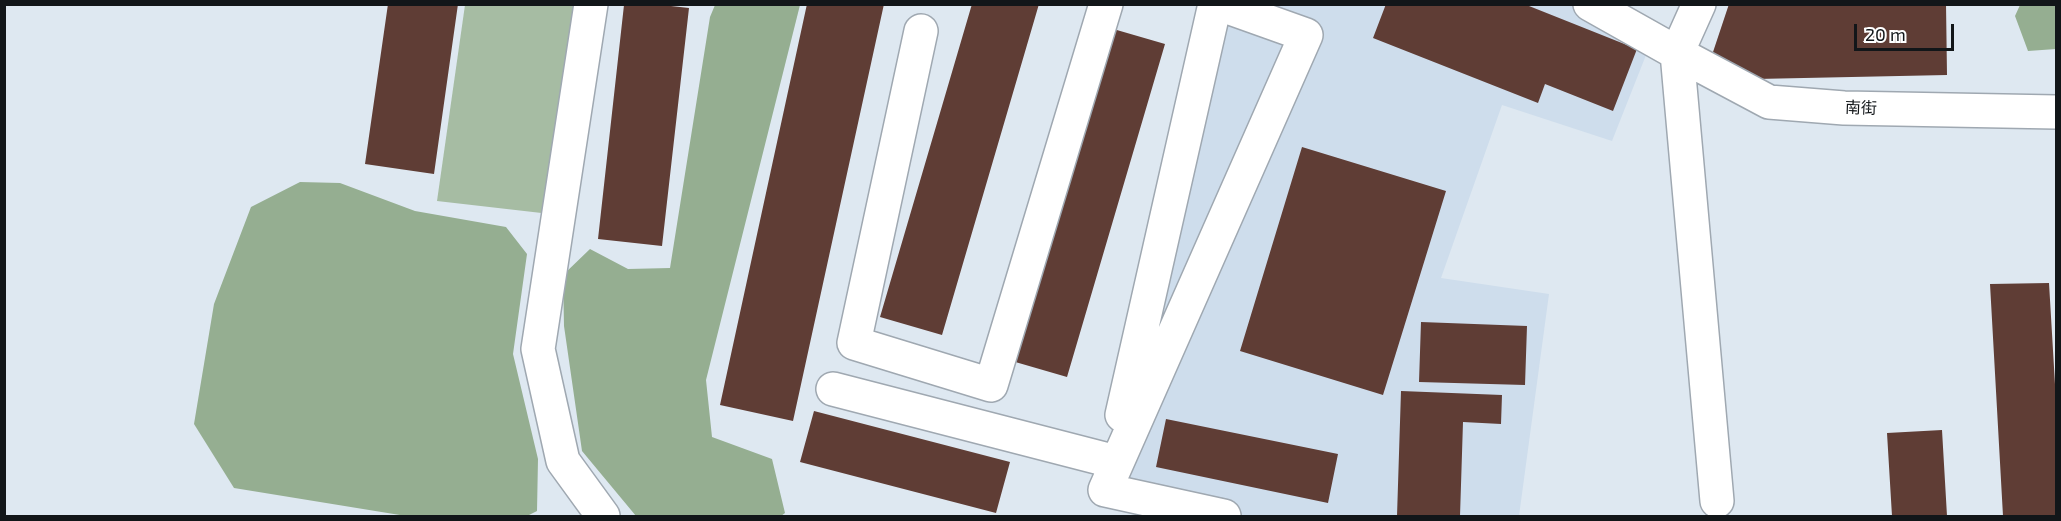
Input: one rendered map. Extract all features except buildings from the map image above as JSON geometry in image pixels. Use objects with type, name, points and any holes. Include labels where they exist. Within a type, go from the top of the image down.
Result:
[{"type":"street","points":[[591,4],[538,349],[564,461],[603,516]]},
{"type":"street","points":[[921,31],[854,343],[991,385],[1106,4]]},
{"type":"street","points":[[1109,475],[1215,4]]},
{"type":"street","points":[[1109,475],[1306,35],[1219,4]]},
{"type":"street","name":"南街","points":[[1590,4],[1677,54],[1769,102],[1844,108],[2056,112]]},
{"type":"street","points":[[1699,4],[1677,54],[1717,501]]},
{"type":"street","points":[[833,389],[1109,475],[1224,516]]},
{"type":"shaded area","points":[[1215,5],[1590,5],[1652,40],[1612,141],[1502,105],[1441,278],[1549,294],[1519,516],[1224,516],[1105,490]]},
{"type":"green space","points":[[465,5],[591,5],[559,215],[437,201]]},
{"type":"green space","points":[[715,5],[800,5],[706,380],[712,437],[772,459],[785,513],[781,516],[636,516],[582,451],[564,326],[563,275],[590,249],[628,269],[670,268],[710,17]]},
{"type":"green space","points":[[2020,5],[2056,5],[2056,49],[2028,51],[2015,16]]},
{"type":"green space","points":[[300,182],[340,183],[415,211],[506,227],[527,254],[513,354],[538,459],[537,511],[527,516],[406,516],[234,488],[194,424],[214,304],[251,207]]}]
